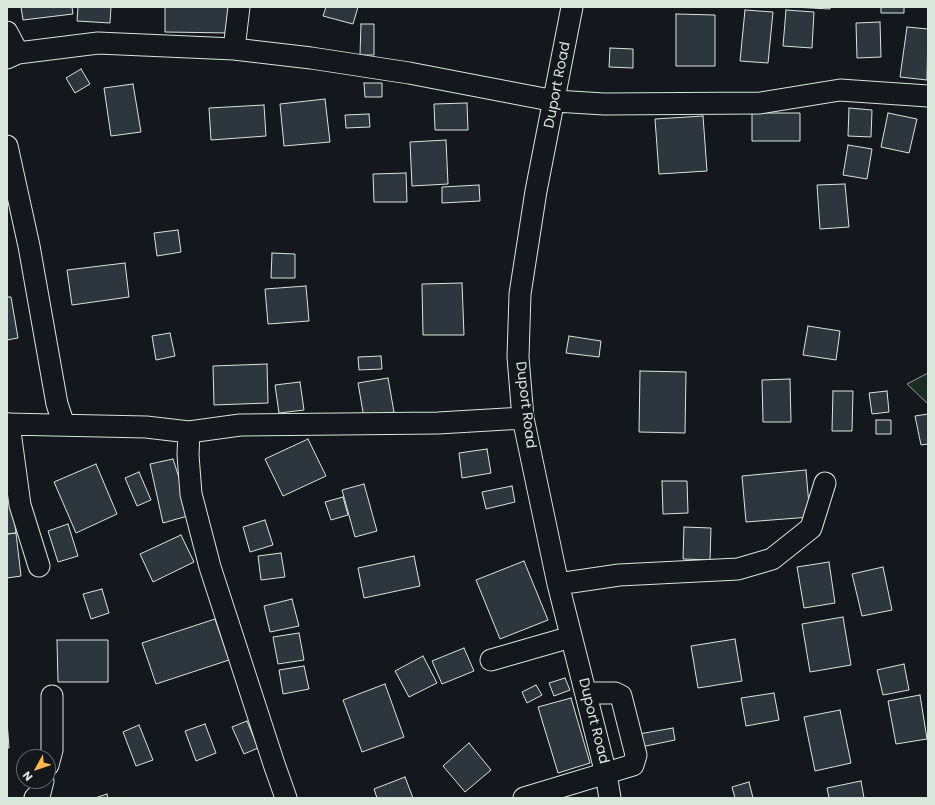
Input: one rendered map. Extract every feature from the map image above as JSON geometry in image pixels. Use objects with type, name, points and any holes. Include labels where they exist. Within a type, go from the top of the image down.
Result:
[{"type":"street","points":[[234,49],[239,7]]},
{"type":"street","name":"Duport Road","points":[[572,7],[555,101],[536,191],[520,294],[518,357],[523,418],[558,584],[606,774],[610,798]]},
{"type":"street","points":[[7,32],[12,55],[98,43],[234,49],[409,73],[555,101],[604,104],[760,103],[840,90],[928,96]]},
{"type":"street","points":[[7,146],[29,246],[57,404],[64,425]]},
{"type":"street","points":[[39,566],[20,506],[8,424],[146,427],[189,432],[240,425],[438,423],[523,418]]},
{"type":"street","points":[[189,432],[188,455],[191,494],[210,567],[266,742],[286,798]]},
{"type":"street","points":[[558,584],[619,575],[738,569],[772,559],[811,528],[825,483]]},
{"type":"street","points":[[491,660],[572,637]]},
{"type":"street","points":[[524,798],[633,765],[636,755],[621,696],[615,693],[586,693]]},
{"type":"street","points":[[52,696],[52,749]]},
{"type":"street","points":[[35,798],[40,793],[41,789]]},
{"type":"green space","points":[[928,373],[928,404],[907,384]]},
{"type":"building","points":[[21,7],[72,7],[73,14],[23,20]]},
{"type":"building","points":[[78,7],[111,7],[110,23],[77,21]]},
{"type":"building","points":[[165,7],[231,7],[231,33],[165,32]]},
{"type":"building","points":[[326,7],[358,7],[353,24],[323,16]]},
{"type":"building","points":[[793,7],[830,7],[830,9]]},
{"type":"building","points":[[881,7],[904,7],[904,13],[881,13]]},
{"type":"building","points":[[745,10],[773,12],[768,63],[740,61]]},
{"type":"building","points":[[786,10],[814,12],[812,48],[783,46]]},
{"type":"building","points":[[676,14],[715,15],[715,66],[676,66]]},
{"type":"building","points":[[880,22],[881,57],[857,58],[856,23]]},
{"type":"building","points":[[361,24],[374,24],[374,55],[360,55]]},
{"type":"building","points":[[907,27],[928,29],[927,80],[900,77]]},
{"type":"building","points":[[610,48],[633,49],[633,68],[609,67]]},
{"type":"building","points":[[81,69],[90,84],[75,93],[66,78]]},
{"type":"building","points":[[364,83],[382,83],[382,97],[365,97]]},
{"type":"building","points":[[133,84],[141,132],[111,136],[104,88]]},
{"type":"building","points":[[325,99],[330,142],[284,146],[280,104]]},
{"type":"building","points":[[467,103],[468,130],[435,130],[434,104]]},
{"type":"building","points":[[264,105],[266,136],[211,140],[209,108]]},
{"type":"building","points":[[849,108],[872,110],[871,137],[848,136]]},
{"type":"building","points":[[752,113],[800,113],[800,141],[752,141]]},
{"type":"building","points":[[888,113],[917,119],[909,153],[881,147]]},
{"type":"building","points":[[369,114],[370,127],[346,128],[345,115]]},
{"type":"building","points":[[703,116],[707,171],[659,174],[655,119]]},
{"type":"building","points":[[446,140],[448,184],[412,186],[410,142]]},
{"type":"building","points":[[848,145],[872,149],[867,179],[843,175]]},
{"type":"building","points":[[406,173],[407,202],[374,202],[373,174]]},
{"type":"building","points":[[845,184],[849,227],[820,229],[817,185]]},
{"type":"building","points":[[479,185],[480,201],[442,203],[442,187]]},
{"type":"building","points":[[178,230],[181,252],[157,256],[154,233]]},
{"type":"building","points":[[272,253],[295,254],[295,278],[271,278]]},
{"type":"building","points":[[125,263],[129,297],[72,305],[67,270]]},
{"type":"building","points":[[462,283],[464,335],[423,335],[422,284]]},
{"type":"building","points":[[306,286],[309,321],[268,324],[265,289]]},
{"type":"building","points":[[7,297],[11,297],[18,338],[7,340]]},
{"type":"building","points":[[808,326],[840,331],[836,360],[803,355]]},
{"type":"building","points":[[170,333],[175,356],[156,360],[152,336]]},
{"type":"building","points":[[569,336],[601,341],[599,357],[566,353]]},
{"type":"building","points":[[381,356],[382,369],[359,370],[358,357]]},
{"type":"building","points":[[267,364],[268,403],[214,405],[213,366]]},
{"type":"building","points":[[640,371],[686,372],[685,433],[639,432]]},
{"type":"building","points":[[388,378],[394,412],[364,418],[358,383]]},
{"type":"building","points":[[790,379],[791,422],[763,422],[762,380]]},
{"type":"building","points":[[300,382],[304,410],[279,413],[275,385]]},
{"type":"building","points":[[833,391],[853,391],[852,431],[832,431]]},
{"type":"building","points":[[887,391],[889,412],[872,414],[869,393]]},
{"type":"building","points":[[928,414],[928,444],[921,445],[915,416]]},
{"type":"building","points":[[876,420],[891,420],[891,434],[876,434]]},
{"type":"building","points":[[308,439],[326,476],[283,496],[265,459]]},
{"type":"building","points":[[487,449],[491,473],[462,478],[459,453]]},
{"type":"building","points":[[173,459],[191,515],[163,523],[150,464]]},
{"type":"building","points":[[96,464],[117,514],[76,533],[54,482]]},
{"type":"building","points":[[806,470],[810,517],[746,522],[742,476]]},
{"type":"building","points":[[139,472],[151,500],[137,506],[125,478]]},
{"type":"building","points":[[662,481],[687,481],[688,513],[663,514]]},
{"type":"building","points":[[364,484],[377,531],[355,537],[342,490]]},
{"type":"building","points":[[512,486],[515,502],[486,509],[482,492]]},
{"type":"building","points":[[7,487],[10,487],[16,533],[7,534]]},
{"type":"building","points":[[343,497],[348,515],[331,520],[325,502]]},
{"type":"building","points":[[265,520],[273,545],[250,552],[243,527]]},
{"type":"building","points":[[68,524],[78,556],[58,562],[48,531]]},
{"type":"building","points":[[684,527],[711,528],[710,560],[683,559]]},
{"type":"building","points":[[16,533],[21,576],[7,578],[7,534]]},
{"type":"building","points":[[181,535],[194,562],[153,582],[140,554]]},
{"type":"building","points":[[281,553],[285,577],[261,580],[258,556]]},
{"type":"building","points":[[414,556],[420,586],[364,598],[358,568]]},
{"type":"building","points":[[524,561],[548,620],[500,639],[476,580]]},
{"type":"building","points":[[829,562],[835,603],[804,608],[797,567]]},
{"type":"building","points":[[883,567],[892,610],[862,616],[852,574]]},
{"type":"building","points":[[102,589],[109,613],[91,619],[83,594]]},
{"type":"building","points":[[292,599],[299,626],[270,632],[264,606]]},
{"type":"building","points":[[843,617],[851,665],[810,672],[802,624]]},
{"type":"building","points":[[215,619],[229,660],[156,684],[142,643]]},
{"type":"building","points":[[299,633],[304,660],[278,664],[273,637]]},
{"type":"building","points":[[735,639],[742,681],[698,688],[691,646]]},
{"type":"building","points":[[57,640],[108,640],[108,682],[58,682]]},
{"type":"building","points":[[464,648],[474,671],[442,684],[432,661]]},
{"type":"building","points":[[423,656],[437,683],[409,697],[395,671]]},
{"type":"building","points":[[904,664],[909,690],[883,695],[877,670]]},
{"type":"building","points":[[304,666],[309,689],[283,694],[279,670]]},
{"type":"building","points":[[565,678],[570,690],[554,696],[549,683]]},
{"type":"building","points":[[385,684],[404,737],[362,752],[343,700]]},
{"type":"building","points":[[536,685],[542,695],[527,703],[522,692]]},
{"type":"building","points":[[774,693],[779,720],[746,726],[741,698]]},
{"type":"building","points":[[920,695],[927,739],[896,744],[888,701]]},
{"type":"building","points":[[571,698],[590,763],[558,773],[538,707]]},
{"type":"building","points":[[840,710],[851,763],[815,771],[804,717]]},
{"type":"building","points":[[7,721],[9,748],[7,748]]},
{"type":"building","points":[[247,721],[258,748],[244,754],[232,727]]},
{"type":"building","points":[[205,724],[216,753],[196,761],[185,731]]},
{"type":"building","points":[[139,725],[153,760],[136,766],[123,732]]},
{"type":"building","points":[[673,728],[675,740],[641,747],[639,734]]},
{"type":"building","points":[[469,743],[491,770],[465,792],[443,766]]},
{"type":"building","points":[[405,777],[413,798],[377,798],[374,789]]},
{"type":"building","points":[[861,781],[864,798],[829,798],[827,788]]},
{"type":"building","points":[[749,782],[753,798],[735,798],[732,787]]},
{"type":"building","points":[[107,794],[108,798],[95,798]]}]
